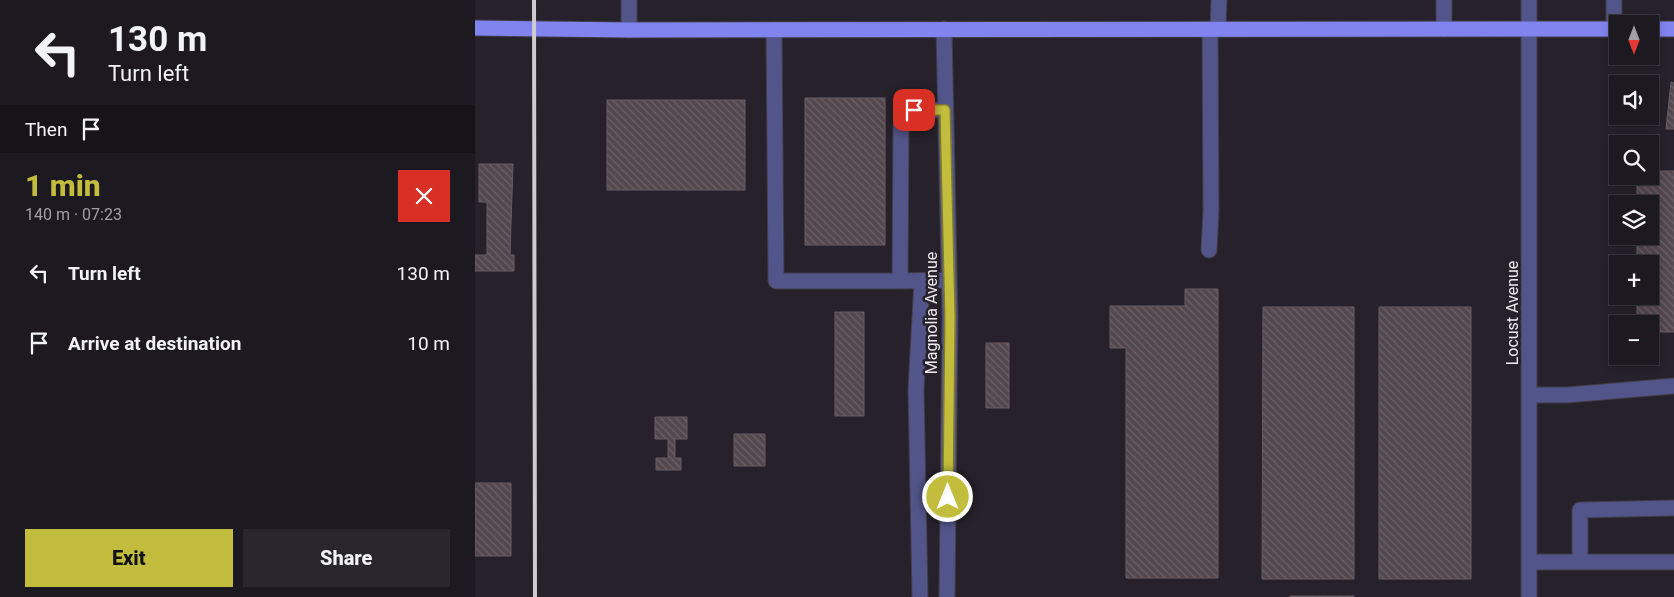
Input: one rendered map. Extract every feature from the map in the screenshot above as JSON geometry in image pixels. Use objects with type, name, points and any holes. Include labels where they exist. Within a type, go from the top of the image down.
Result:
[{"type":"main road","points":[[475,28],[629,30],[1609,29]]},
{"type":"main road","points":[[1659,29],[1674,29]]},
{"type":"street","points":[[629,0],[629,30]]},
{"type":"street","points":[[1209,250],[1214,28],[1219,0]]},
{"type":"street","points":[[1444,0],[1444,28]]},
{"type":"street","name":"Locust Avenue","points":[[1529,0],[1529,597]]},
{"type":"street","points":[[1614,0],[1615,15]]},
{"type":"street","name":"Magnolia Avenue","points":[[944,29],[949,280],[947,597]]},
{"type":"street","points":[[774,30],[775,282],[949,280]]},
{"type":"street","points":[[900,282],[901,124],[914,110],[945,110]]},
{"type":"street","points":[[920,597],[916,390],[922,281]]},
{"type":"street","points":[[1530,395],[1567,395],[1674,386]]},
{"type":"street","points":[[1580,562],[1580,510],[1674,508]]},
{"type":"street","points":[[1529,562],[1674,562]]},
{"type":"building","points":[[1671,82],[1674,83],[1674,129],[1666,129]]},
{"type":"building","points":[[805,98],[885,98],[885,245],[805,245]]},
{"type":"building","points":[[607,100],[745,100],[745,190],[607,190]]},
{"type":"building","points":[[479,164],[513,164],[510,255],[514,255],[514,271],[475,271],[475,255],[487,255],[487,202],[479,202]]},
{"type":"building","points":[[1659,171],[1674,171],[1674,332],[1659,332],[1659,315],[1637,315],[1637,305],[1659,305],[1659,255],[1637,255],[1637,245],[1659,245],[1659,195],[1637,195],[1637,185],[1659,185]]},
{"type":"building","points":[[1185,289],[1218,289],[1218,578],[1126,578],[1126,348],[1110,348],[1110,306],[1185,306]]},
{"type":"building","points":[[1263,307],[1354,307],[1354,579],[1262,579]]},
{"type":"building","points":[[1379,307],[1471,307],[1471,579],[1379,579]]},
{"type":"building","points":[[835,312],[864,312],[864,416],[835,416]]},
{"type":"building","points":[[986,343],[1009,343],[1009,408],[986,408]]},
{"type":"building","points":[[655,417],[687,417],[687,439],[675,439],[675,458],[681,458],[681,470],[656,470],[656,458],[668,458],[668,439],[655,439]]},
{"type":"building","points":[[734,434],[765,434],[765,466],[734,466]]},
{"type":"building","points":[[475,483],[511,483],[511,556],[475,556]]},
{"type":"building","points":[[1354,596],[1354,597],[1290,597]]},
{"type":"railway","points":[[534,0],[535,597]]},
{"type":"route","points":[[914,110],[945,110],[950,317],[948,497]]}]
